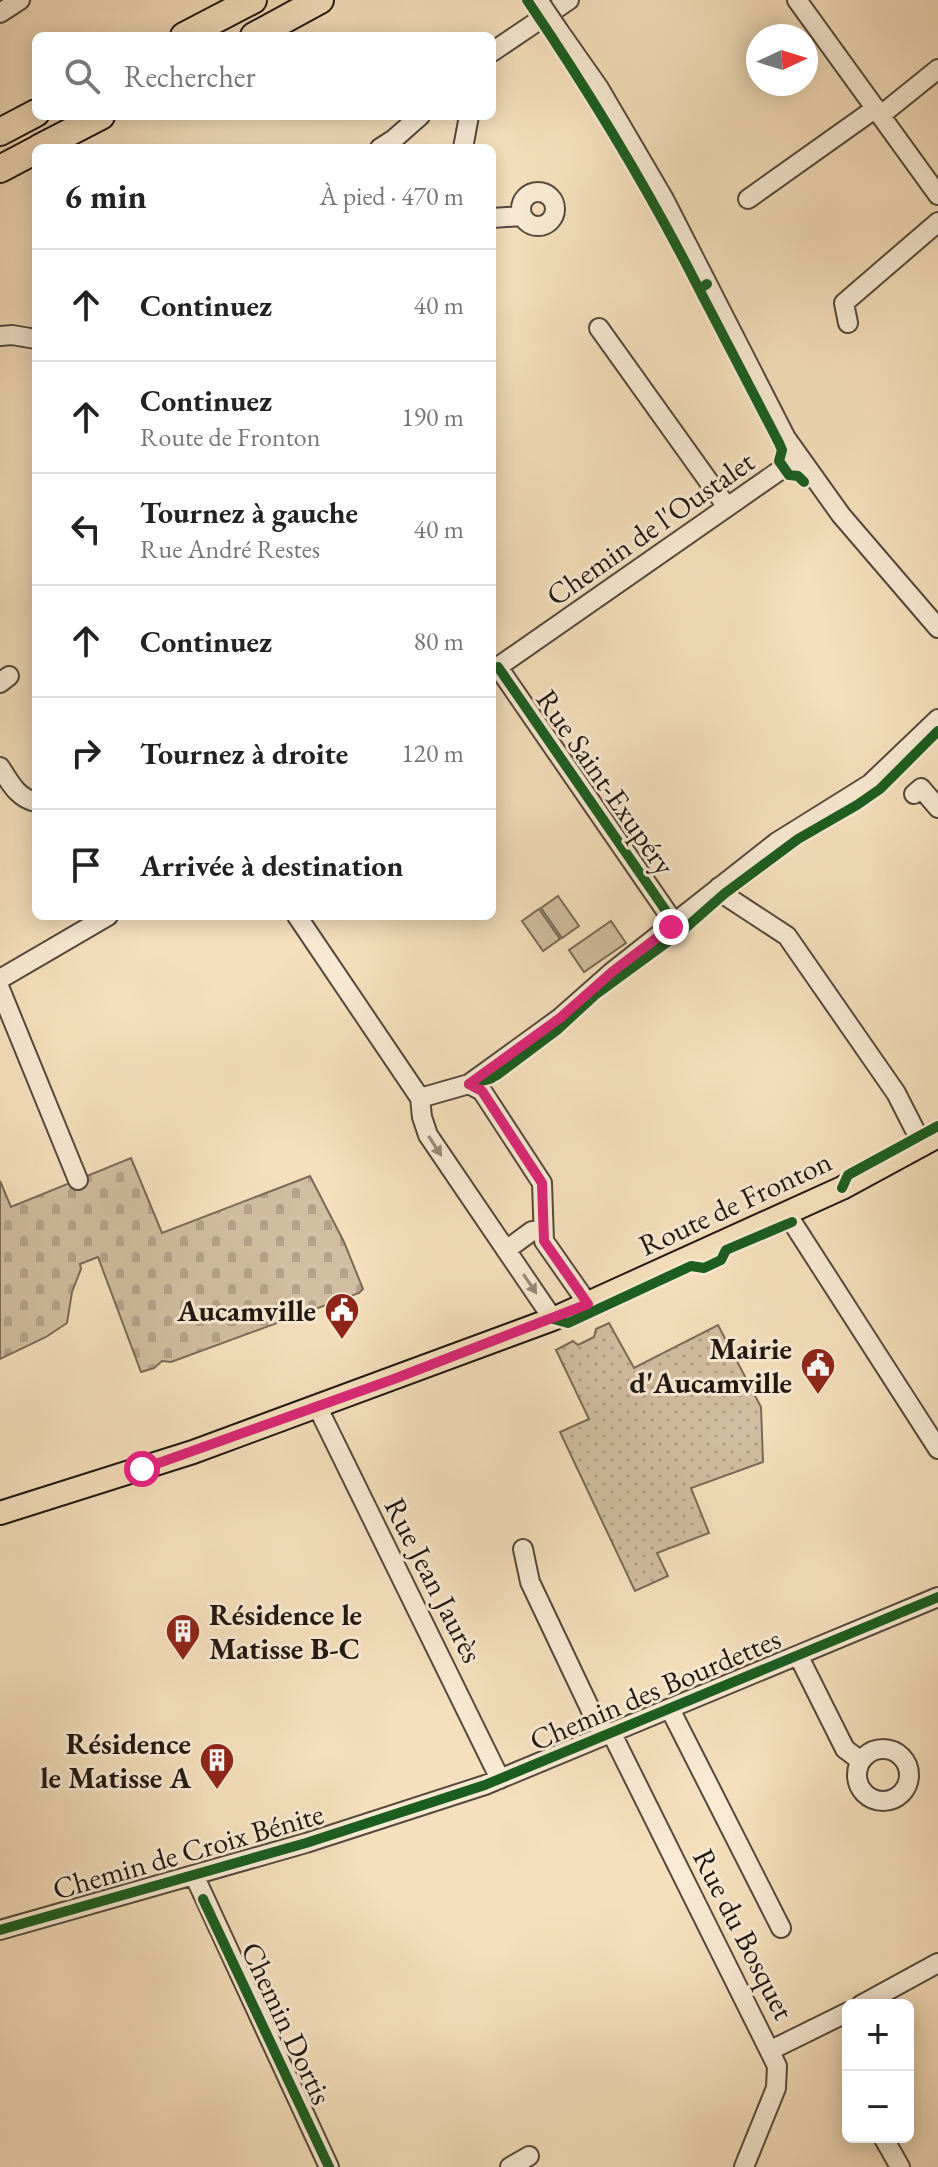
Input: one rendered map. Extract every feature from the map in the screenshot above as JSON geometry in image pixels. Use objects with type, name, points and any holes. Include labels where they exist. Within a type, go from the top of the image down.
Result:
[{"type":"highway","points":[[192,32],[253,0]]},
{"type":"highway","points":[[261,32],[320,0]]},
{"type":"highway","points":[[0,132],[32,115]]},
{"type":"highway","points":[[48,144],[93,120]]},
{"type":"highway","points":[[0,169],[32,152]]},
{"type":"main road","name":"Route de Fronton","points":[[0,1513],[226,1440],[553,1319],[787,1214],[930,1141]]},
{"type":"street","points":[[0,13],[20,0]]},
{"type":"street","points":[[538,0],[599,88],[664,199],[786,438],[841,515],[938,628]]},
{"type":"street","points":[[496,49],[569,0]]},
{"type":"street","points":[[797,0],[938,195]]},
{"type":"street","points":[[748,199],[938,69]]},
{"type":"street","points":[[385,144],[415,120]]},
{"type":"street","points":[[464,144],[468,120]]},
{"type":"street","points":[[496,218],[522,216]]},
{"type":"street","points":[[848,323],[844,303],[938,222]]},
{"type":"street","points":[[599,328],[727,507]]},
{"type":"street","points":[[0,336],[32,338]]},
{"type":"street","name":"Chemin de l'Oustalet","points":[[496,668],[799,457]]},
{"type":"street","name":"Rue Saint-Exupéry","points":[[496,670],[675,924]]},
{"type":"street","points":[[420,1098],[469,1084],[560,1018],[612,972],[797,828],[870,784],[938,719]]},
{"type":"street","points":[[0,767],[18,794],[32,801]]},
{"type":"street","points":[[914,794],[921,788],[938,808]]},
{"type":"street","points":[[719,887],[726,896],[787,936],[930,1141]]},
{"type":"street","points":[[0,979],[101,920]]},
{"type":"street","points":[[300,920],[420,1098],[428,1135],[553,1319]]},
{"type":"street","points":[[0,989],[78,1180]]},
{"type":"street","points":[[469,1084],[482,1091],[542,1183],[544,1241],[588,1304]]},
{"type":"street","points":[[787,1214],[938,1449]]},
{"type":"street","points":[[506,1250],[532,1231],[543,1229]]},
{"type":"street","name":"Rue Jean Jaurès","points":[[317,1406],[500,1779]]},
{"type":"street","name":"Rue du Bosquet","points":[[523,1549],[530,1582],[777,2066],[776,2088],[744,2167]]},
{"type":"street","name":"Chemin des Bourdettes","points":[[388,1817],[500,1779],[938,1597]]},
{"type":"street","points":[[798,1655],[845,1749],[861,1761]]},
{"type":"street","points":[[670,1709],[781,1928]]},
{"type":"street","name":"Chemin de Croix Bénite","points":[[0,1930],[388,1817]]},
{"type":"street","name":"Chemin Dortis","points":[[194,1875],[329,2167]]},
{"type":"street","points":[[872,1999],[938,1963]]},
{"type":"street","points":[[771,2050],[842,2015]]},
{"type":"street","points":[[886,2143],[900,2167]]},
{"type":"street","points":[[510,2167],[529,2156]]},
{"type":"green space","points":[[558,896],[579,926],[562,938],[541,908]]},
{"type":"green space","points":[[539,909],[560,939],[543,951],[522,921]]},
{"type":"green space","points":[[611,921],[626,943],[584,972],[569,950]]},
{"type":"green space","points":[[131,1158],[162,1233],[310,1176],[344,1242],[363,1289],[171,1362],[162,1361],[154,1368],[141,1372],[98,1257],[80,1264],[67,1323],[0,1359],[0,1181],[11,1207]]},
{"type":"green space","points":[[609,1323],[634,1368],[718,1325],[761,1407],[763,1462],[691,1488],[709,1533],[657,1553],[668,1576],[635,1591],[560,1432],[589,1419],[556,1350],[573,1341],[578,1345],[594,1337],[596,1329]]},
{"type":"cycle path","points":[[527,0],[618,142],[699,289],[707,284]]},
{"type":"cycle path","points":[[699,289],[779,443],[782,450],[779,461],[789,475],[798,476],[804,482]]},
{"type":"cycle path","points":[[498,667],[675,924]]},
{"type":"cycle path","points":[[469,1084],[497,1075],[557,1030],[595,995],[681,932],[724,894],[798,839],[880,789],[938,731]]},
{"type":"cycle path","points":[[842,1188],[848,1175],[938,1126]]},
{"type":"cycle path","points":[[553,1319],[568,1323],[691,1266],[704,1268],[721,1260],[726,1250],[792,1222]]},
{"type":"cycle path","points":[[0,1930],[306,1843],[485,1785],[938,1597]]},
{"type":"cycle path","points":[[203,1899],[329,2167]]},
{"type":"place","name":"Aucamville","points":[[342,1341]]},
{"type":"place","name":"Mairie d'Aucamville","points":[[818,1396]]},
{"type":"place","name":"Résidence le Matisse B-C","points":[[183,1662]]},
{"type":"place","name":"Résidence le Matisse A","points":[[217,1791]]},
{"type":"route","points":[[142,1469],[394,1379],[588,1304],[544,1241],[544,1192],[536,1171],[482,1091],[469,1084],[560,1018],[585,994],[671,927]]}]
